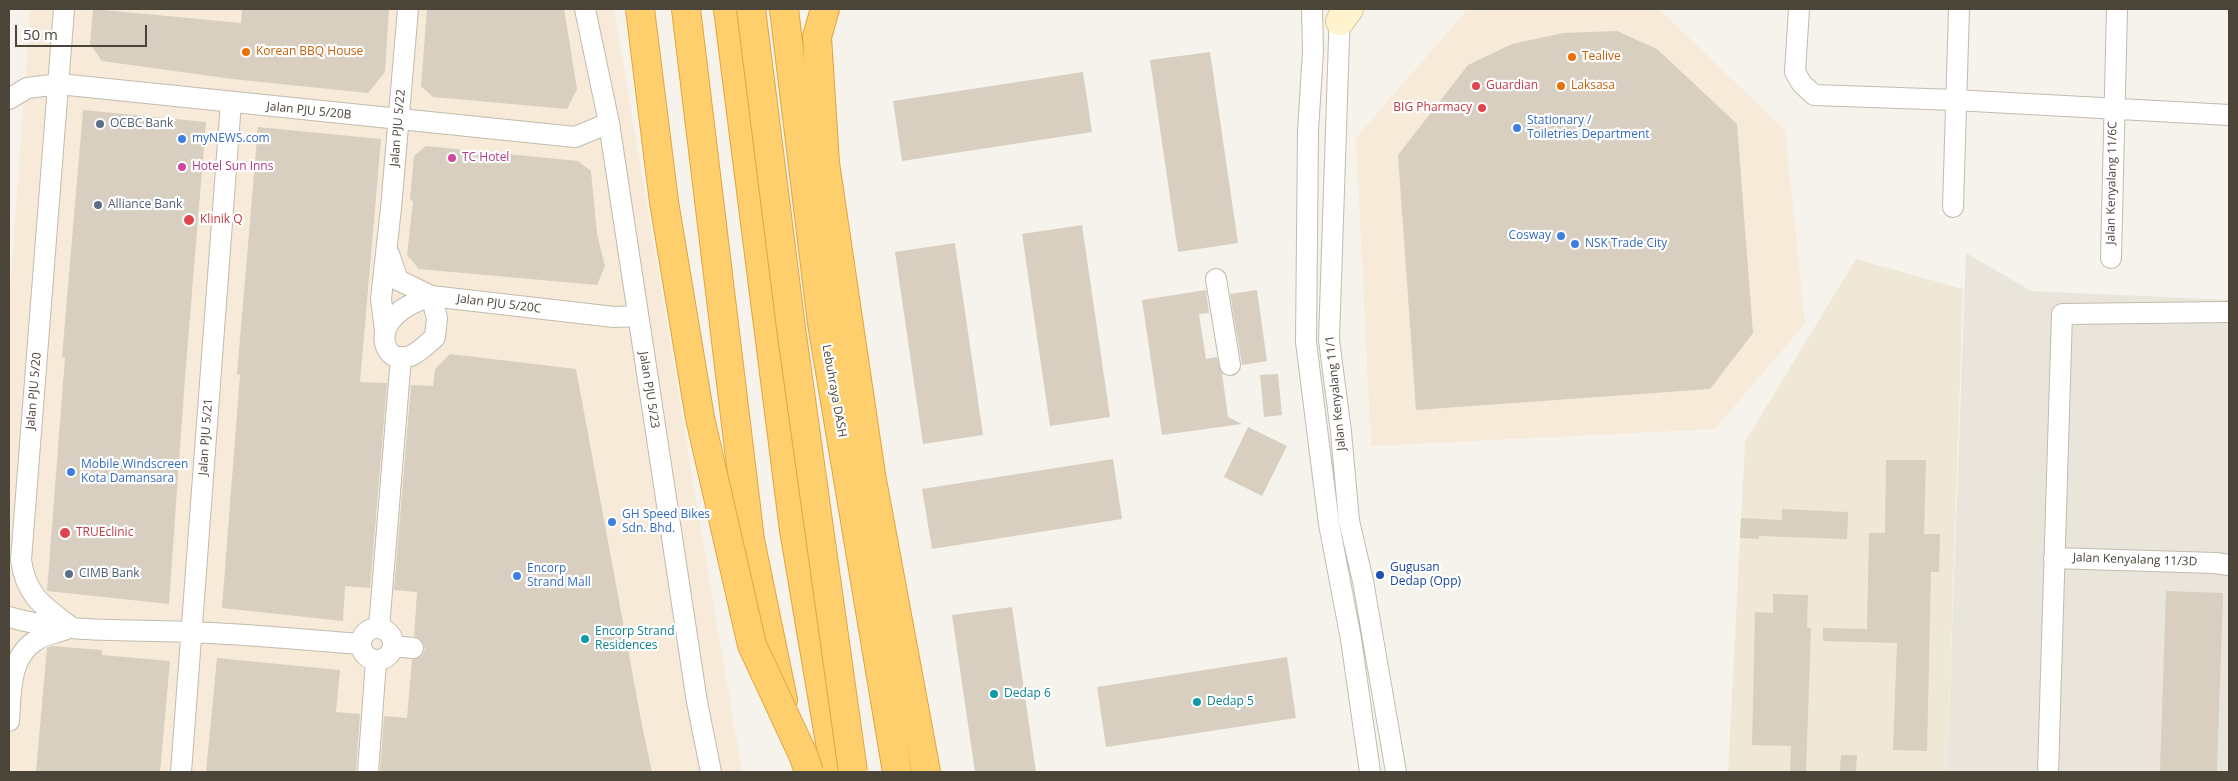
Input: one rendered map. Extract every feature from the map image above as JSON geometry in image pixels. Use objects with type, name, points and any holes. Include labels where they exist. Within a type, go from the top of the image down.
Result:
[{"type":"highway","points":[[640,9],[664,202],[700,418],[752,645],[804,757],[809,772]]},
{"type":"highway","points":[[686,9],[750,540],[799,772]]},
{"type":"highway","points":[[728,9],[794,530],[835,772]]},
{"type":"highway","points":[[751,9],[791,328],[853,772]]},
{"type":"highway","name":"Lebuhraya DASH","points":[[784,9],[822,323],[897,772]]},
{"type":"highway","points":[[825,9],[817,37],[825,163],[871,475],[926,772]]},
{"type":"highway","points":[[794,530],[814,562],[828,602],[865,772]]},
{"type":"street","name":"Jalan PJU 5/20","points":[[64,9],[21,560],[23,577],[30,591],[41,604],[71,627]]},
{"type":"street","name":"Jalan PJU 5/22","points":[[385,330],[381,299],[408,9]]},
{"type":"street","name":"Jalan PJU 5/23","points":[[585,9],[609,123],[695,693],[711,772]]},
{"type":"street","name":"Jalan Kenyalang 11/1","points":[[1312,9],[1313,51],[1308,131],[1306,342],[1329,524],[1351,639],[1370,772]]},
{"type":"street","points":[[1799,9],[1795,72],[1802,84],[1814,95],[1956,100],[2229,115]]},
{"type":"street","points":[[1953,207],[1959,9]]},
{"type":"street","name":"Jalan Kenyalang 11/6C","points":[[2110,258],[2117,9]]},
{"type":"street","name":"Jalan Kenyalang 11/1","points":[[1343,13],[1329,340],[1341,432],[1349,521],[1363,581],[1396,772]]},
{"type":"street","name":"Jalan PJU 5/20B","points":[[9,99],[27,88],[59,84],[575,137],[609,123]]},
{"type":"street","name":"Jalan PJU 5/21","points":[[181,772],[231,102]]},
{"type":"street","name":"Jalan PJU 5/20C","points":[[387,247],[398,280],[431,296],[614,317],[637,316]]},
{"type":"street","points":[[1216,279],[1230,365]]},
{"type":"street","points":[[431,296],[437,318],[435,338],[412,356],[392,356],[385,348],[383,337],[385,330],[394,316],[404,308],[431,296]]},
{"type":"street","points":[[2048,772],[2062,314],[2229,312]]},
{"type":"street","points":[[379,628],[400,357]]},
{"type":"street","name":"Jalan Kenyalang 11/3D","points":[[2054,558],[2225,562]]},
{"type":"street","points":[[9,617],[40,625],[192,632],[361,644]]},
{"type":"street","points":[[9,721],[13,656],[34,641],[71,627]]},
{"type":"street","points":[[376,661],[364,654],[361,644],[365,634],[379,628]]},
{"type":"street","points":[[376,661],[403,647],[379,628]]},
{"type":"street","points":[[368,772],[376,661]]},
{"type":"shaded area","points":[[30,9],[614,9],[742,772],[9,772],[9,308]]},
{"type":"shaded area","name":"NSK Trade City","points":[[1494,9],[1659,9],[1785,130],[1805,324],[1715,429],[1371,446],[1356,138],[1466,11]]},
{"type":"shaded area","points":[[1966,253],[2031,291],[2229,300],[2229,772],[1947,772]]},
{"type":"shaded area","points":[[1856,259],[1963,289],[1947,772],[1728,772],[1745,442]]},
{"type":"building","points":[[93,9],[241,23],[242,9],[389,9],[385,72],[368,93],[232,79],[102,61],[90,44]]},
{"type":"building","points":[[427,9],[564,9],[577,89],[567,109],[433,97],[421,86]]},
{"type":"building","name":"NSK Trade City","points":[[1617,31],[1657,49],[1737,124],[1753,333],[1710,389],[1416,410],[1398,155],[1468,65],[1512,44],[1563,33]]},
{"type":"building","points":[[1210,52],[1238,243],[1178,252],[1150,60]]},
{"type":"building","points":[[1083,72],[1092,132],[902,161],[893,101]]},
{"type":"building","points":[[83,110],[206,122],[169,604],[47,591],[65,358],[62,357]]},
{"type":"building","points":[[258,127],[381,139],[360,382],[387,383],[370,588],[345,586],[343,621],[222,608],[240,375],[237,374]]},
{"type":"building","points":[[426,146],[578,161],[591,171],[597,234],[605,266],[597,285],[419,269],[407,255],[413,201],[410,200],[414,156]]},
{"type":"building","points":[[1082,225],[1110,417],[1050,426],[1022,234]]},
{"type":"building","points":[[955,243],[983,435],[923,444],[895,252]]},
{"type":"building","points":[[1206,290],[1209,313],[1199,314],[1206,359],[1217,357],[1222,373],[1228,417],[1242,424],[1162,435],[1142,300]]},
{"type":"building","points":[[1257,290],[1267,361],[1242,365],[1230,294]]},
{"type":"building","name":"Encorp Strand Mall","points":[[450,354],[576,369],[652,772],[380,772],[384,716],[407,718],[412,660],[422,655],[425,649],[420,639],[414,636],[417,592],[394,590],[411,385],[433,386],[435,369]]},
{"type":"building","points":[[1278,374],[1282,415],[1264,417],[1260,375]]},
{"type":"building","points":[[1248,427],[1287,446],[1262,496],[1224,477]]},
{"type":"building","points":[[1113,459],[1122,519],[932,549],[922,489]]},
{"type":"building","points":[[1886,460],[1926,460],[1924,534],[1940,534],[1939,572],[1931,572],[1927,751],[1893,750],[1897,643],[1823,641],[1823,628],[1867,629],[1869,533],[1885,533]]},
{"type":"building","points":[[1782,509],[1848,512],[1847,539],[1759,536],[1759,539],[1740,538],[1741,518],[1782,520]]},
{"type":"building","points":[[2166,591],[2223,593],[2217,772],[2160,772]]},
{"type":"building","points":[[1773,594],[1808,595],[1807,628],[1811,628],[1806,772],[1790,772],[1791,746],[1752,745],[1755,612],[1773,613]]},
{"type":"building","name":"Dedap 6","points":[[1012,607],[1036,772],[975,772],[952,615]]},
{"type":"building","points":[[52,646],[102,650],[102,655],[170,661],[160,772],[36,772],[47,648]]},
{"type":"building","name":"Dedap 5","points":[[1287,657],[1296,718],[1106,747],[1097,687]]},
{"type":"building","points":[[217,658],[340,670],[336,712],[360,714],[356,772],[206,772]]},
{"type":"building","points":[[1841,755],[1857,755],[1856,772],[1840,772]]},
{"type":"place","name":"Korean BBQ House","points":[[246,52]]},
{"type":"place","name":"Tealive","points":[[1572,57]]},
{"type":"place","name":"Guardian","points":[[1476,86]]},
{"type":"place","name":"Laksasa","points":[[1561,86]]},
{"type":"place","name":"BIG Pharmacy","points":[[1482,108]]},
{"type":"place","name":"OCBC Bank","points":[[100,124]]},
{"type":"place","name":"Stationary / Toiletries Department","points":[[1517,128]]},
{"type":"place","name":"myNEWS.com","points":[[182,139]]},
{"type":"place","name":"TC Hotel","points":[[452,158]]},
{"type":"place","name":"Hotel Sun Inns","points":[[182,167]]},
{"type":"place","name":"Alliance Bank","points":[[98,205]]},
{"type":"place","name":"Klinik Q","points":[[189,220]]},
{"type":"place","name":"Cosway","points":[[1561,236]]},
{"type":"place","name":"NSK Trade City","points":[[1575,244]]},
{"type":"place","name":"Mobile Windscreen Kota Damansara","points":[[71,472]]},
{"type":"place","name":"GH Speed Bikes Sdn. Bhd.","points":[[612,522]]},
{"type":"place","name":"TRUEclinic","points":[[65,533]]},
{"type":"place","name":"CIMB Bank","points":[[69,574]]},
{"type":"place","name":"Gugusan Dedap (Opp)","points":[[1380,575]]},
{"type":"place","name":"Encorp Strand Mall","points":[[517,576]]},
{"type":"place","name":"Encorp Strand Residences","points":[[585,639]]},
{"type":"place","name":"Dedap 6","points":[[994,694]]},
{"type":"place","name":"Dedap 5","points":[[1197,702]]}]
